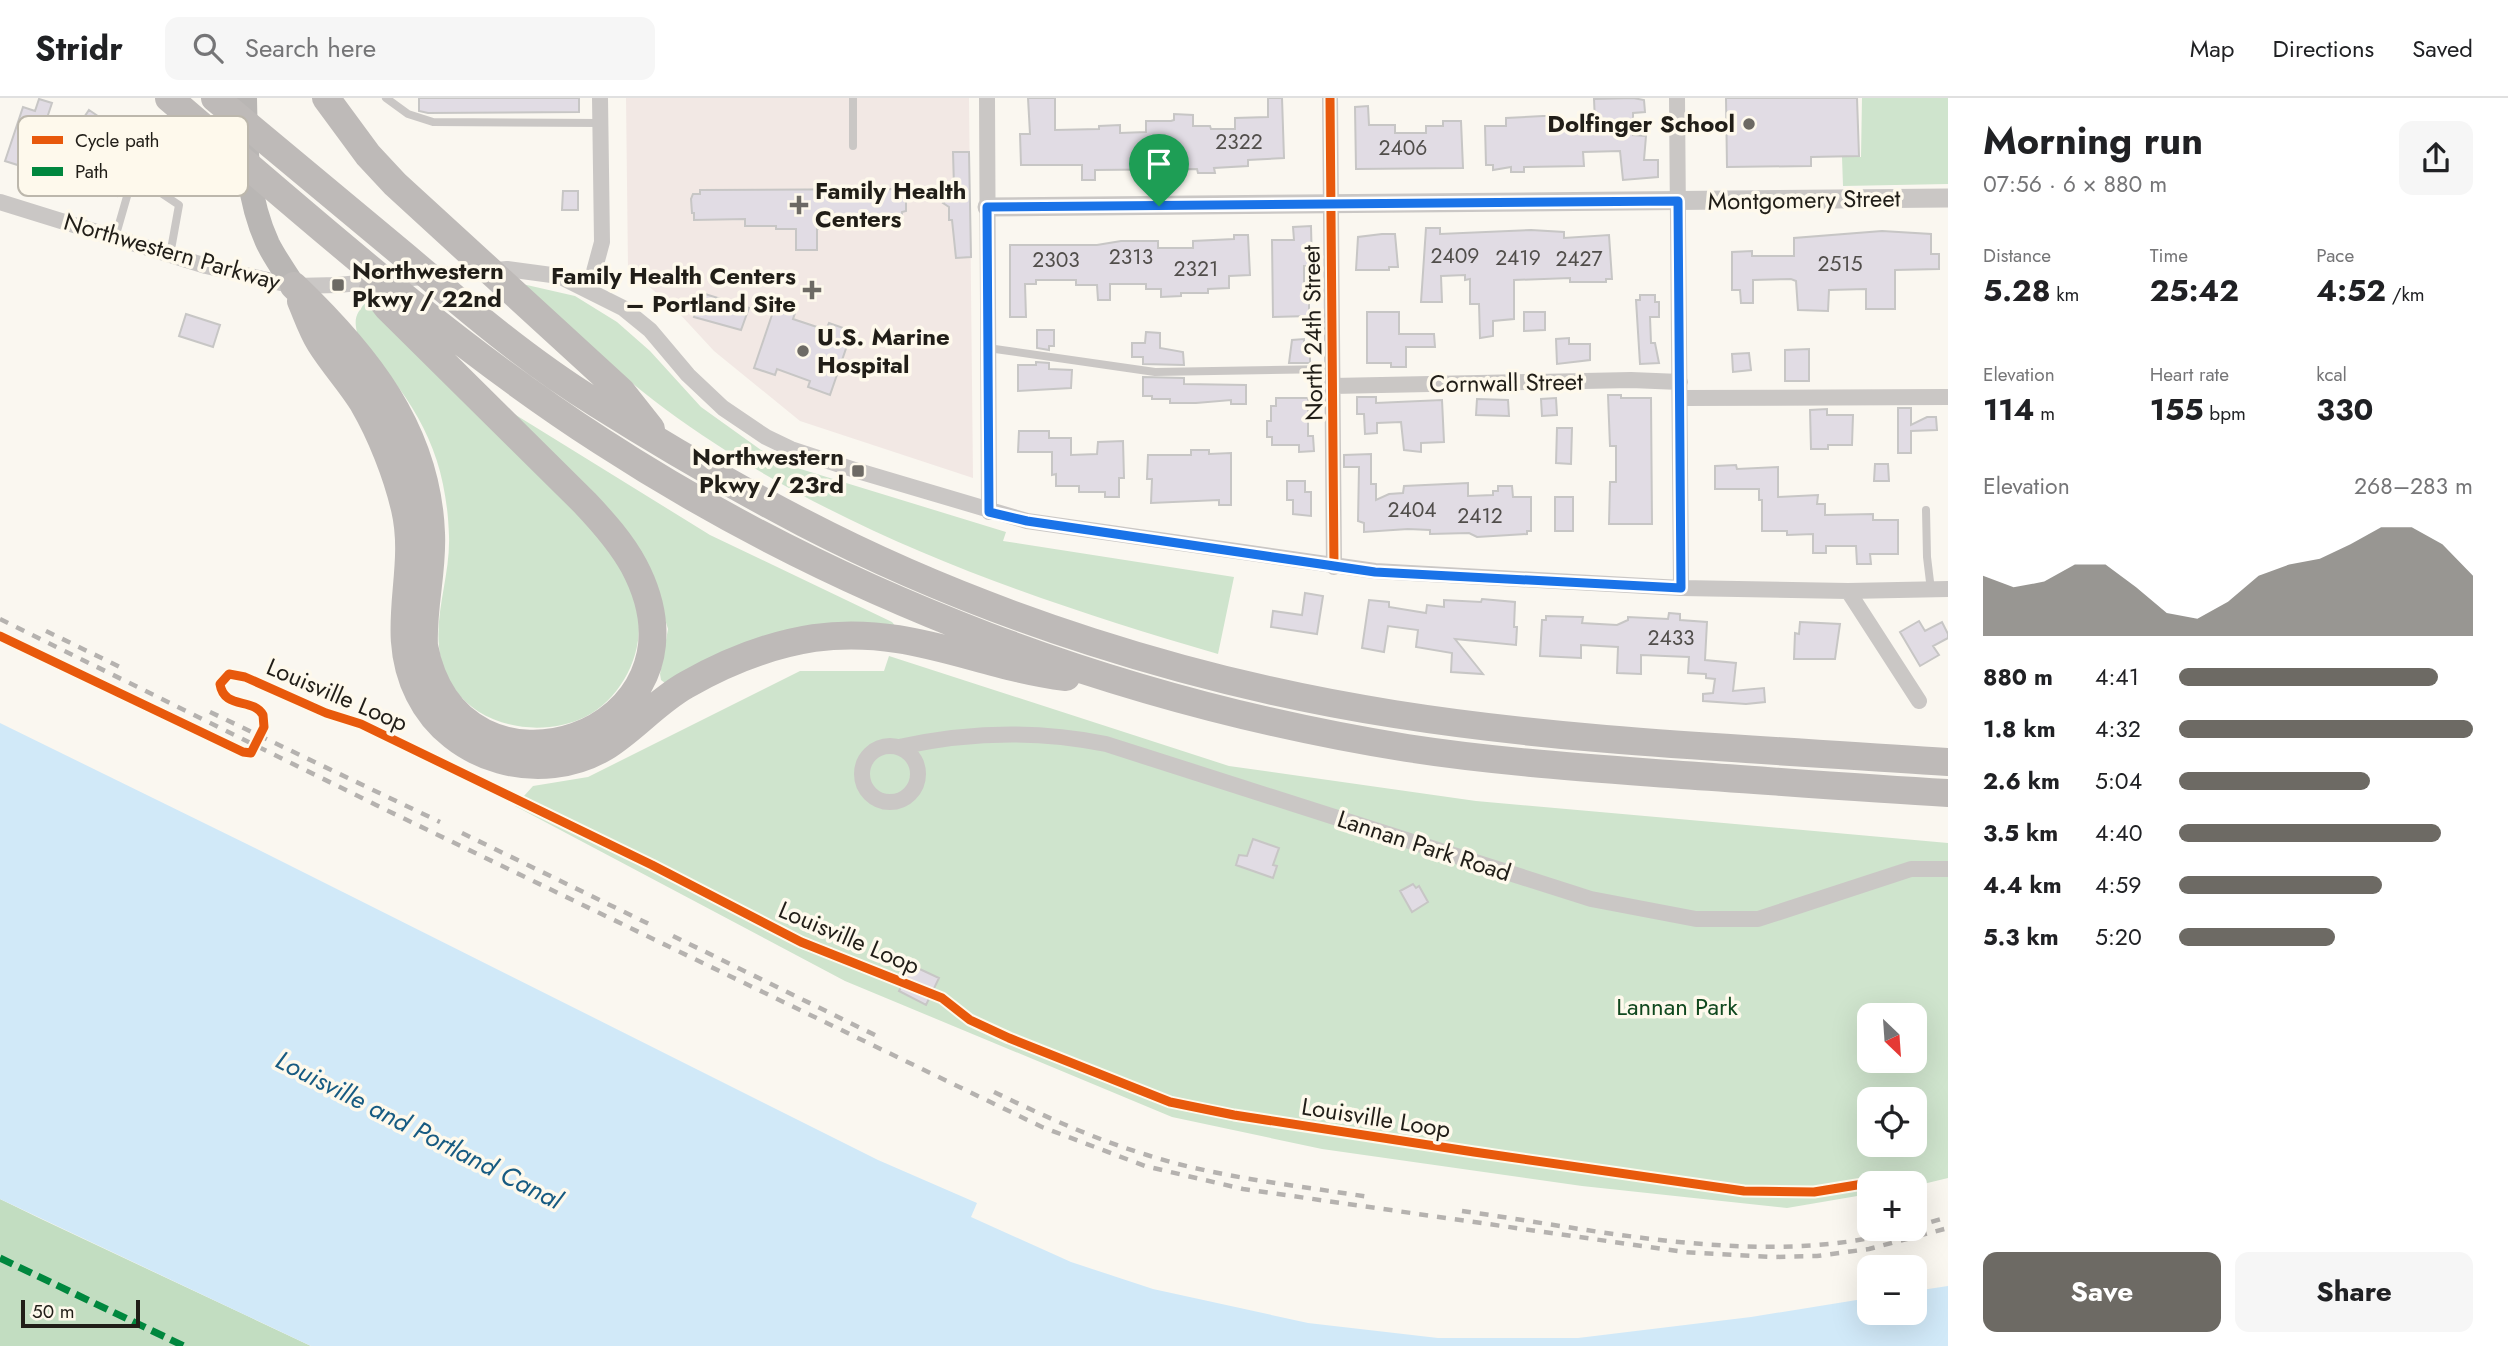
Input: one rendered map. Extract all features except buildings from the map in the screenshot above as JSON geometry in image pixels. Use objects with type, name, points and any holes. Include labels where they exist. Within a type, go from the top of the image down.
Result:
[{"type":"highway","points":[[215,98],[236,116]]},
{"type":"highway","points":[[326,98],[368,155],[395,184],[621,391],[662,442]]},
{"type":"highway","points":[[248,126],[474,315],[593,401],[807,525],[953,591],[1090,640],[1199,673],[1391,714],[1511,730],[1948,762]]},
{"type":"highway","points":[[248,166],[335,240],[387,307],[443,346],[608,446],[761,534],[862,583],[1038,655],[1131,685],[1268,721],[1408,748],[1551,765],[1948,793]]},
{"type":"highway","points":[[294,286],[344,335],[370,368],[400,417],[414,451],[424,487],[431,534],[424,646],[428,664],[440,689],[464,718],[484,732],[503,739],[546,744],[584,735],[620,710],[637,687],[645,670],[651,630],[649,607],[639,577],[624,550],[599,518],[443,346]]},
{"type":"highway","points":[[294,286],[319,341],[363,404],[382,442],[405,505],[409,547],[403,643],[413,680],[425,705],[444,729],[484,754],[521,765],[548,765],[575,760],[606,746],[668,696],[711,671],[758,652],[815,638],[900,638],[961,651],[1027,672],[1131,685]]},
{"type":"main road","points":[[245,98],[246,116]]},
{"type":"main road","points":[[248,176],[251,195],[268,243],[294,286]]},
{"type":"street","points":[[589,290],[602,242],[600,98]]},
{"type":"street","points":[[987,98],[989,512]]},
{"type":"street","name":"North 24th Street","points":[[1330,98],[1334,567]]},
{"type":"street","points":[[1677,98],[1681,588]]},
{"type":"street","name":"Montgomery Street","points":[[987,207],[1948,198]]},
{"type":"street","name":"Northwestern Parkway","points":[[0,202],[206,267],[294,286],[338,285],[507,269],[559,276],[623,308],[650,330],[688,375],[723,408],[766,437],[792,449],[989,512],[1027,521],[1375,572],[1681,588],[1849,591],[1948,589]]},
{"type":"street","name":"Cornwall Street","points":[[1333,386],[1631,380],[1680,390],[1948,397]]},
{"type":"street","points":[[1849,591],[1919,701]]},
{"type":"street","name":"Lannan Park Road","points":[[899,747],[938,737],[984,735],[1074,738],[1106,744],[1591,899],[1696,919],[1758,919],[1911,869],[1948,869]]},
{"type":"lane","points":[[386,98],[408,114],[433,122],[600,123]]},
{"type":"lane","points":[[853,98],[853,146]]},
{"type":"lane","points":[[115,238],[127,196]]},
{"type":"lane","points":[[165,196],[178,205],[170,255]]},
{"type":"lane","points":[[988,348],[1155,372],[1332,369]]},
{"type":"lane","points":[[1926,510],[1931,590]]},
{"type":"shaded area","name":"Family Health Centers – Portland Site","points":[[626,98],[969,98],[973,478],[800,421],[714,351],[677,311],[628,268]]},
{"type":"green space","points":[[1862,98],[1948,98],[1948,184],[1843,186],[1842,157],[1861,157]]},
{"type":"green space","points":[[518,283],[575,296],[617,322],[650,351],[701,407],[761,450],[794,467],[1006,532],[1003,541],[1234,577],[1218,654],[1017,590],[887,537],[823,506],[762,472],[678,418],[607,362]]},
{"type":"green space","points":[[367,301],[580,514],[616,560],[629,584],[639,625],[635,656],[621,685],[599,709],[585,717],[550,727],[532,728],[496,720],[466,702],[444,670],[438,633],[449,536],[441,476],[423,427],[410,405],[358,336],[356,317]]},
{"type":"green space","points":[[511,412],[710,535],[892,622],[897,628],[665,683],[660,674],[668,629],[656,590],[640,556]]},
{"type":"green space","name":"Lannan Park","points":[[889,656],[1229,766],[1476,801],[1948,843],[1948,1178],[1927,1183],[1927,1171],[1857,1171],[1857,1196],[1787,1208],[1582,1186],[1322,1149],[1172,1117],[845,981],[515,806],[533,786],[588,777],[800,671],[884,671]]},
{"type":"green space","points":[[0,1199],[39,1218],[311,1346],[0,1346]]},
{"type":"water","name":"Louisville and Portland Canal","points":[[0,723],[878,1160],[977,1203],[971,1217],[1071,1262],[1153,1289],[1308,1323],[1438,1338],[1578,1338],[1751,1317],[1857,1300],[1857,1325],[1927,1325],[1927,1289],[1948,1286],[1948,1346],[311,1346],[0,1199]]},
{"type":"railway","points":[[0,619],[376,805],[1042,1127],[1145,1166],[1243,1189],[1684,1252],[1773,1257],[1817,1256],[1869,1249],[1948,1228]]},
{"type":"railway","points":[[46,631],[122,668]]},
{"type":"railway","points":[[210,712],[440,822]]},
{"type":"railway","points":[[462,833],[651,925]]},
{"type":"railway","points":[[673,936],[883,1039]]},
{"type":"railway","points":[[994,1092],[1088,1134],[1174,1163],[1257,1180],[1369,1197]]},
{"type":"railway","points":[[1462,1211],[1678,1242],[1787,1247],[1857,1240]]},
{"type":"railway","points":[[1927,1223],[1948,1217]]},
{"type":"marked path","points":[[0,1258],[184,1346]]},
{"type":"cycle path","points":[[1330,98],[1334,567]]},
{"type":"cycle path","name":"Louisville Loop","points":[[0,636],[243,752],[251,753],[264,727],[263,715],[253,706],[227,697],[220,684],[229,674],[245,677],[326,713],[361,724],[652,865],[801,942],[942,998],[970,1020],[1009,1038],[1170,1102],[1234,1115],[1744,1191],[1814,1192],[1857,1185]]},
{"type":"place","name":"Dolfinger School","points":[[1749,124]]},
{"type":"place","name":"Family Health Centers","points":[[799,205]]},
{"type":"place","name":"Northwestern Pkwy / 22nd","points":[[338,285]]},
{"type":"place","name":"Family Health Centers – Portland Site","points":[[812,290]]},
{"type":"place","name":"U.S. Marine Hospital","points":[[803,351]]},
{"type":"place","name":"Northwestern Pkwy / 23rd","points":[[858,471]]},
{"type":"route","points":[[1678,201],[1681,588],[1375,572],[1027,521],[989,512],[987,207],[1159,206],[1678,201]]}]
